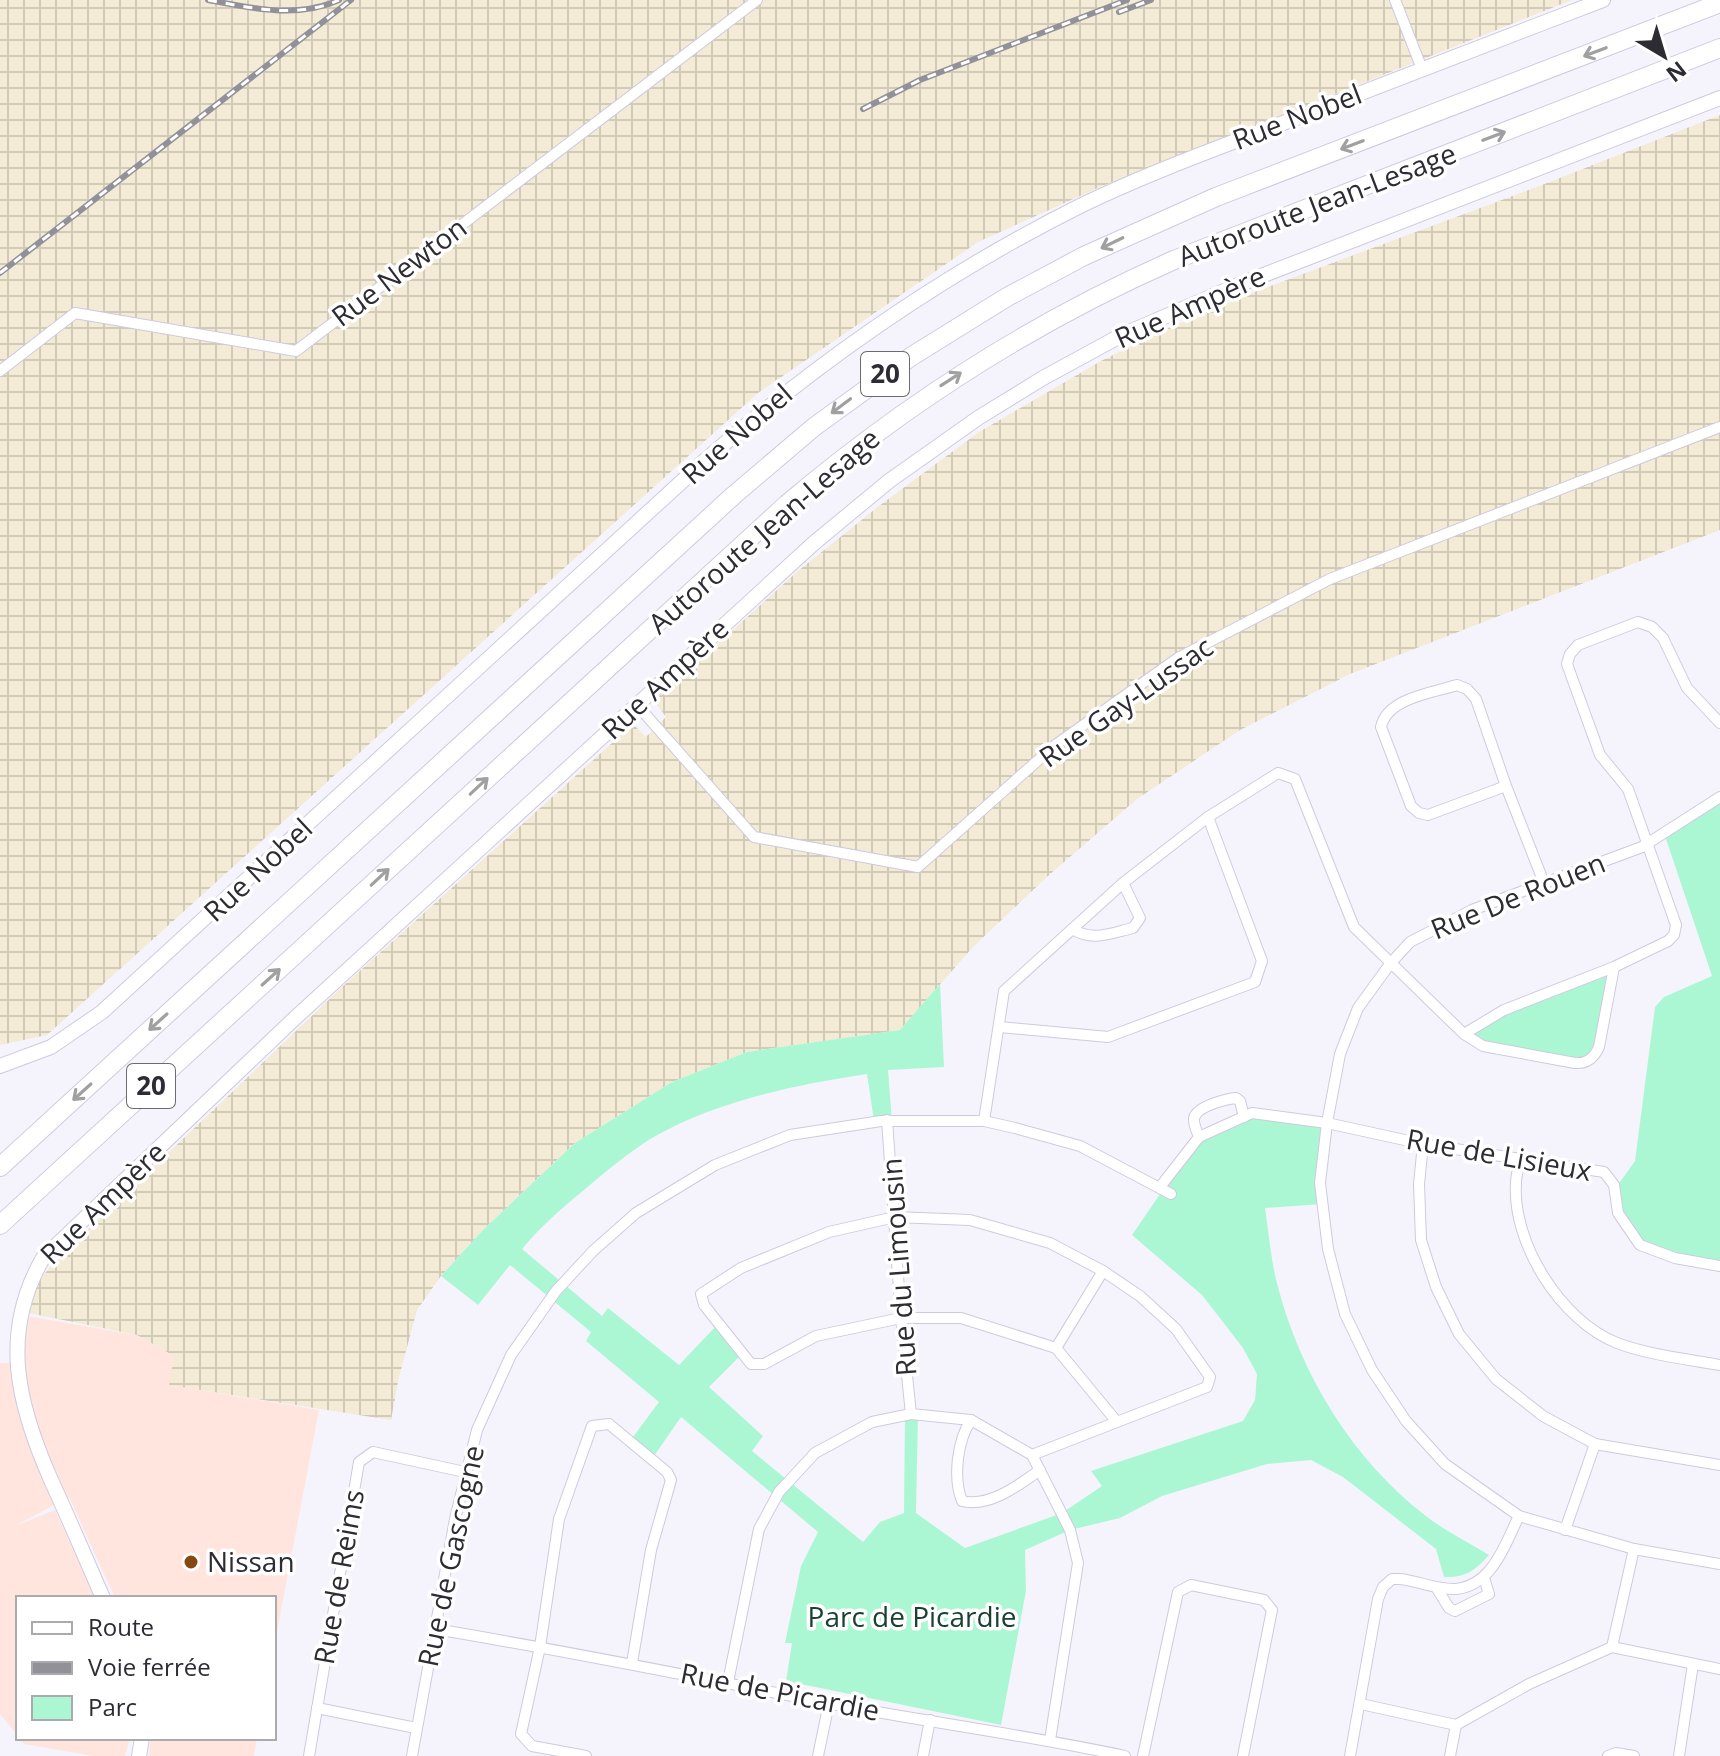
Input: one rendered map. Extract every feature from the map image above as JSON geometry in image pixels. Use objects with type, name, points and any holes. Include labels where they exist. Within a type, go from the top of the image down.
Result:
[{"type":"highway","name":"Autoroute Jean-Lesage","points":[[0,1167],[734,495],[814,427],[920,351],[1024,287],[1155,223],[1720,3]]},
{"type":"highway","name":"Autoroute Jean-Lesage","points":[[0,1225],[770,520],[859,445],[934,390],[1040,325],[1164,264],[1720,48]]},
{"type":"highway","points":[[0,1159],[48,1122]]},
{"type":"highway","points":[[0,1237],[63,1166]]},
{"type":"street","name":"Rue Newton","points":[[0,371],[75,313],[296,351],[757,0]]},
{"type":"street","points":[[1395,0],[1422,69]]},
{"type":"street","name":"Rue Nobel","points":[[0,1066],[51,1047],[77,1032],[109,1006],[701,464],[854,340],[973,264],[1090,201],[1603,0]]},
{"type":"street","name":"Rue Ampère","points":[[102,1596],[21,1410],[10,1377],[10,1323],[28,1278],[48,1253],[274,1037],[814,543],[957,432],[1051,373],[1135,329],[1209,296],[1720,98]]},
{"type":"street","name":"Rue Gay-Lussac","points":[[637,705],[754,837],[918,867],[1054,746],[1178,658],[1330,579],[1720,427]]},
{"type":"street","points":[[1464,1034],[1504,1010],[1614,967],[1668,941],[1674,935],[1676,925],[1628,789],[1600,755],[1567,664],[1570,654],[1578,645],[1638,622],[1652,627],[1663,638],[1687,688],[1720,723]]},
{"type":"street","points":[[1506,786],[1428,815],[1419,813],[1411,806],[1381,727],[1383,716],[1391,707],[1457,685],[1467,689],[1476,699],[1544,883]]},
{"type":"street","points":[[984,1121],[1004,991],[1123,883],[1208,817],[1278,773],[1295,779],[1354,927],[1464,1034],[1483,1046],[1583,1064],[1594,1058],[1599,1047],[1614,967]]},
{"type":"street","name":"Rue De Rouen","points":[[1720,797],[1646,844],[1472,910],[1410,942],[1358,1008],[1340,1054],[1320,1183],[1328,1249],[1345,1314],[1365,1356],[1406,1421],[1445,1464],[1519,1516],[1634,1549],[1720,1564]]},
{"type":"street","points":[[1000,1027],[1108,1037],[1255,982],[1262,961],[1208,817]]},
{"type":"street","points":[[1072,929],[1083,936],[1097,937],[1133,928],[1140,918],[1123,883]]},
{"type":"street","points":[[1160,1187],[1199,1137],[1244,1117],[1240,1101],[1236,1098],[1226,1099],[1195,1114],[1193,1121],[1199,1137]]},
{"type":"street","name":"Rue de Lisieux","points":[[1244,1117],[1252,1113],[1327,1123],[1423,1144],[1604,1172],[1614,1185],[1618,1213],[1640,1245],[1675,1258],[1720,1266]]},
{"type":"street","name":"Rue de Gascogne","points":[[412,1756],[465,1472],[477,1430],[511,1355],[556,1291],[593,1251],[636,1213],[715,1165],[790,1135],[887,1120],[984,1121],[1080,1146],[1171,1194]]},
{"type":"street","name":"Rue du Limousin","points":[[887,1120],[911,1414]]},
{"type":"street","points":[[1423,1144],[1419,1184],[1421,1240],[1436,1287],[1459,1334],[1496,1379],[1543,1416],[1595,1444],[1720,1465]]},
{"type":"street","points":[[1520,1159],[1515,1185],[1522,1231],[1543,1278],[1577,1317],[1615,1342],[1720,1365]]},
{"type":"street","points":[[1032,1455],[1117,1422],[1207,1387],[1210,1377],[1176,1329],[1140,1296],[1103,1271],[1050,1243],[970,1220],[895,1217],[829,1232],[741,1268],[701,1294],[704,1305],[751,1364],[764,1364],[816,1336],[901,1318],[961,1318],[1056,1348],[1117,1422]]},
{"type":"street","points":[[1056,1348],[1103,1271]]},
{"type":"street","points":[[728,1682],[759,1529],[775,1497],[815,1453],[872,1422],[911,1414],[971,1420],[1032,1455],[1068,1526],[1078,1563],[1050,1740]]},
{"type":"street","points":[[971,1420],[963,1433],[958,1473],[957,1487],[962,1501],[987,1500],[1015,1487],[1040,1470]]},
{"type":"street","points":[[586,1756],[532,1746],[521,1734],[540,1647],[559,1519],[592,1426],[609,1424],[667,1472],[671,1480],[651,1550],[632,1663]]},
{"type":"street","points":[[1565,1530],[1595,1444]]},
{"type":"street","name":"Rue de Reims","points":[[309,1756],[359,1462],[373,1452],[465,1472]]},
{"type":"street","points":[[1350,1756],[1378,1599],[1383,1587],[1392,1579],[1400,1579],[1456,1589],[1484,1578],[1498,1560],[1519,1516]]},
{"type":"street","points":[[1612,1647],[1634,1549]]},
{"type":"street","points":[[1436,1587],[1449,1608],[1455,1611],[1489,1594],[1484,1578]]},
{"type":"street","points":[[1143,1756],[1178,1592],[1191,1585],[1264,1600],[1272,1610],[1243,1756]]},
{"type":"street","name":"Rue de Picardie","points":[[435,1629],[1125,1756]]},
{"type":"street","points":[[1361,1704],[1456,1725],[1529,1684],[1612,1647],[1720,1669]]},
{"type":"street","points":[[1679,1756],[1693,1664]]},
{"type":"street","points":[[818,1756],[829,1703]]},
{"type":"street","points":[[317,1708],[416,1728]]},
{"type":"street","points":[[923,1756],[930,1720]]},
{"type":"street","points":[[1450,1756],[1456,1725]]},
{"type":"street","points":[[1608,1756],[1616,1753],[1634,1756]]},
{"type":"shaded area","points":[[0,0],[1572,0],[1100,187],[978,242],[758,393],[47,1035],[0,1045]]},
{"type":"shaded area","points":[[1720,115],[1720,530],[1350,674],[1240,730],[1137,799],[1049,875],[973,947],[900,1030],[747,1052],[672,1082],[575,1143],[483,1230],[441,1276],[417,1310],[391,1420],[169,1385],[174,1356],[137,1335],[24,1312],[34,1287],[54,1262],[341,988],[633,724],[646,737],[666,717],[654,701],[798,571],[979,432],[1101,361],[1166,329],[1257,291]]},
{"type":"shaded area","points":[[21,1315],[137,1335],[174,1356],[170,1385],[319,1410],[276,1637],[276,1596],[114,1596],[69,1497],[15,1526],[55,1510],[94,1596],[16,1596],[16,1734],[0,1714],[0,1363],[19,1363]]},
{"type":"shaded area","points":[[21,1740],[129,1740],[125,1756],[93,1756],[24,1744]]},
{"type":"shaded area","points":[[151,1740],[257,1740],[254,1756],[149,1756]]},
{"type":"green space","points":[[1720,797],[1720,1266],[1640,1245],[1618,1213],[1614,1185],[1620,1182],[1635,1161],[1655,1007],[1664,997],[1712,976],[1664,833]]},
{"type":"green space","points":[[1614,967],[1599,1047],[1583,1064],[1483,1046],[1464,1034],[1504,1010]]},
{"type":"green space","name":"Parc de Picardie","points":[[940,984],[944,1067],[888,1070],[892,1121],[874,1121],[867,1074],[784,1089],[729,1104],[676,1125],[634,1150],[559,1211],[522,1249],[602,1316],[608,1308],[679,1365],[718,1324],[742,1354],[709,1387],[763,1436],[752,1451],[863,1542],[880,1522],[904,1513],[905,1415],[918,1414],[916,1513],[965,1548],[1062,1513],[1102,1486],[1091,1471],[1243,1421],[1255,1400],[1257,1374],[1243,1348],[1202,1295],[1132,1235],[1199,1137],[1252,1113],[1327,1123],[1322,1204],[1265,1208],[1274,1268],[1288,1320],[1316,1383],[1353,1442],[1375,1469],[1426,1516],[1489,1555],[1479,1565],[1464,1575],[1444,1577],[1436,1549],[1343,1477],[1311,1460],[1267,1464],[1162,1496],[1120,1518],[1070,1530],[1025,1550],[1026,1591],[1001,1725],[786,1681],[792,1643],[785,1643],[801,1566],[818,1532],[681,1417],[652,1459],[630,1441],[659,1402],[586,1341],[591,1332],[510,1265],[478,1305],[441,1276],[483,1230],[575,1143],[672,1082],[747,1052],[900,1030]]},
{"type":"railway","points":[[208,0],[274,10],[307,9],[339,0]]},
{"type":"railway","points":[[0,273],[351,0]]},
{"type":"railway","points":[[863,109],[920,80],[1127,0]]},
{"type":"railway","points":[[1119,12],[1151,0]]},
{"type":"place","name":"Nissan","points":[[191,1562]]}]
